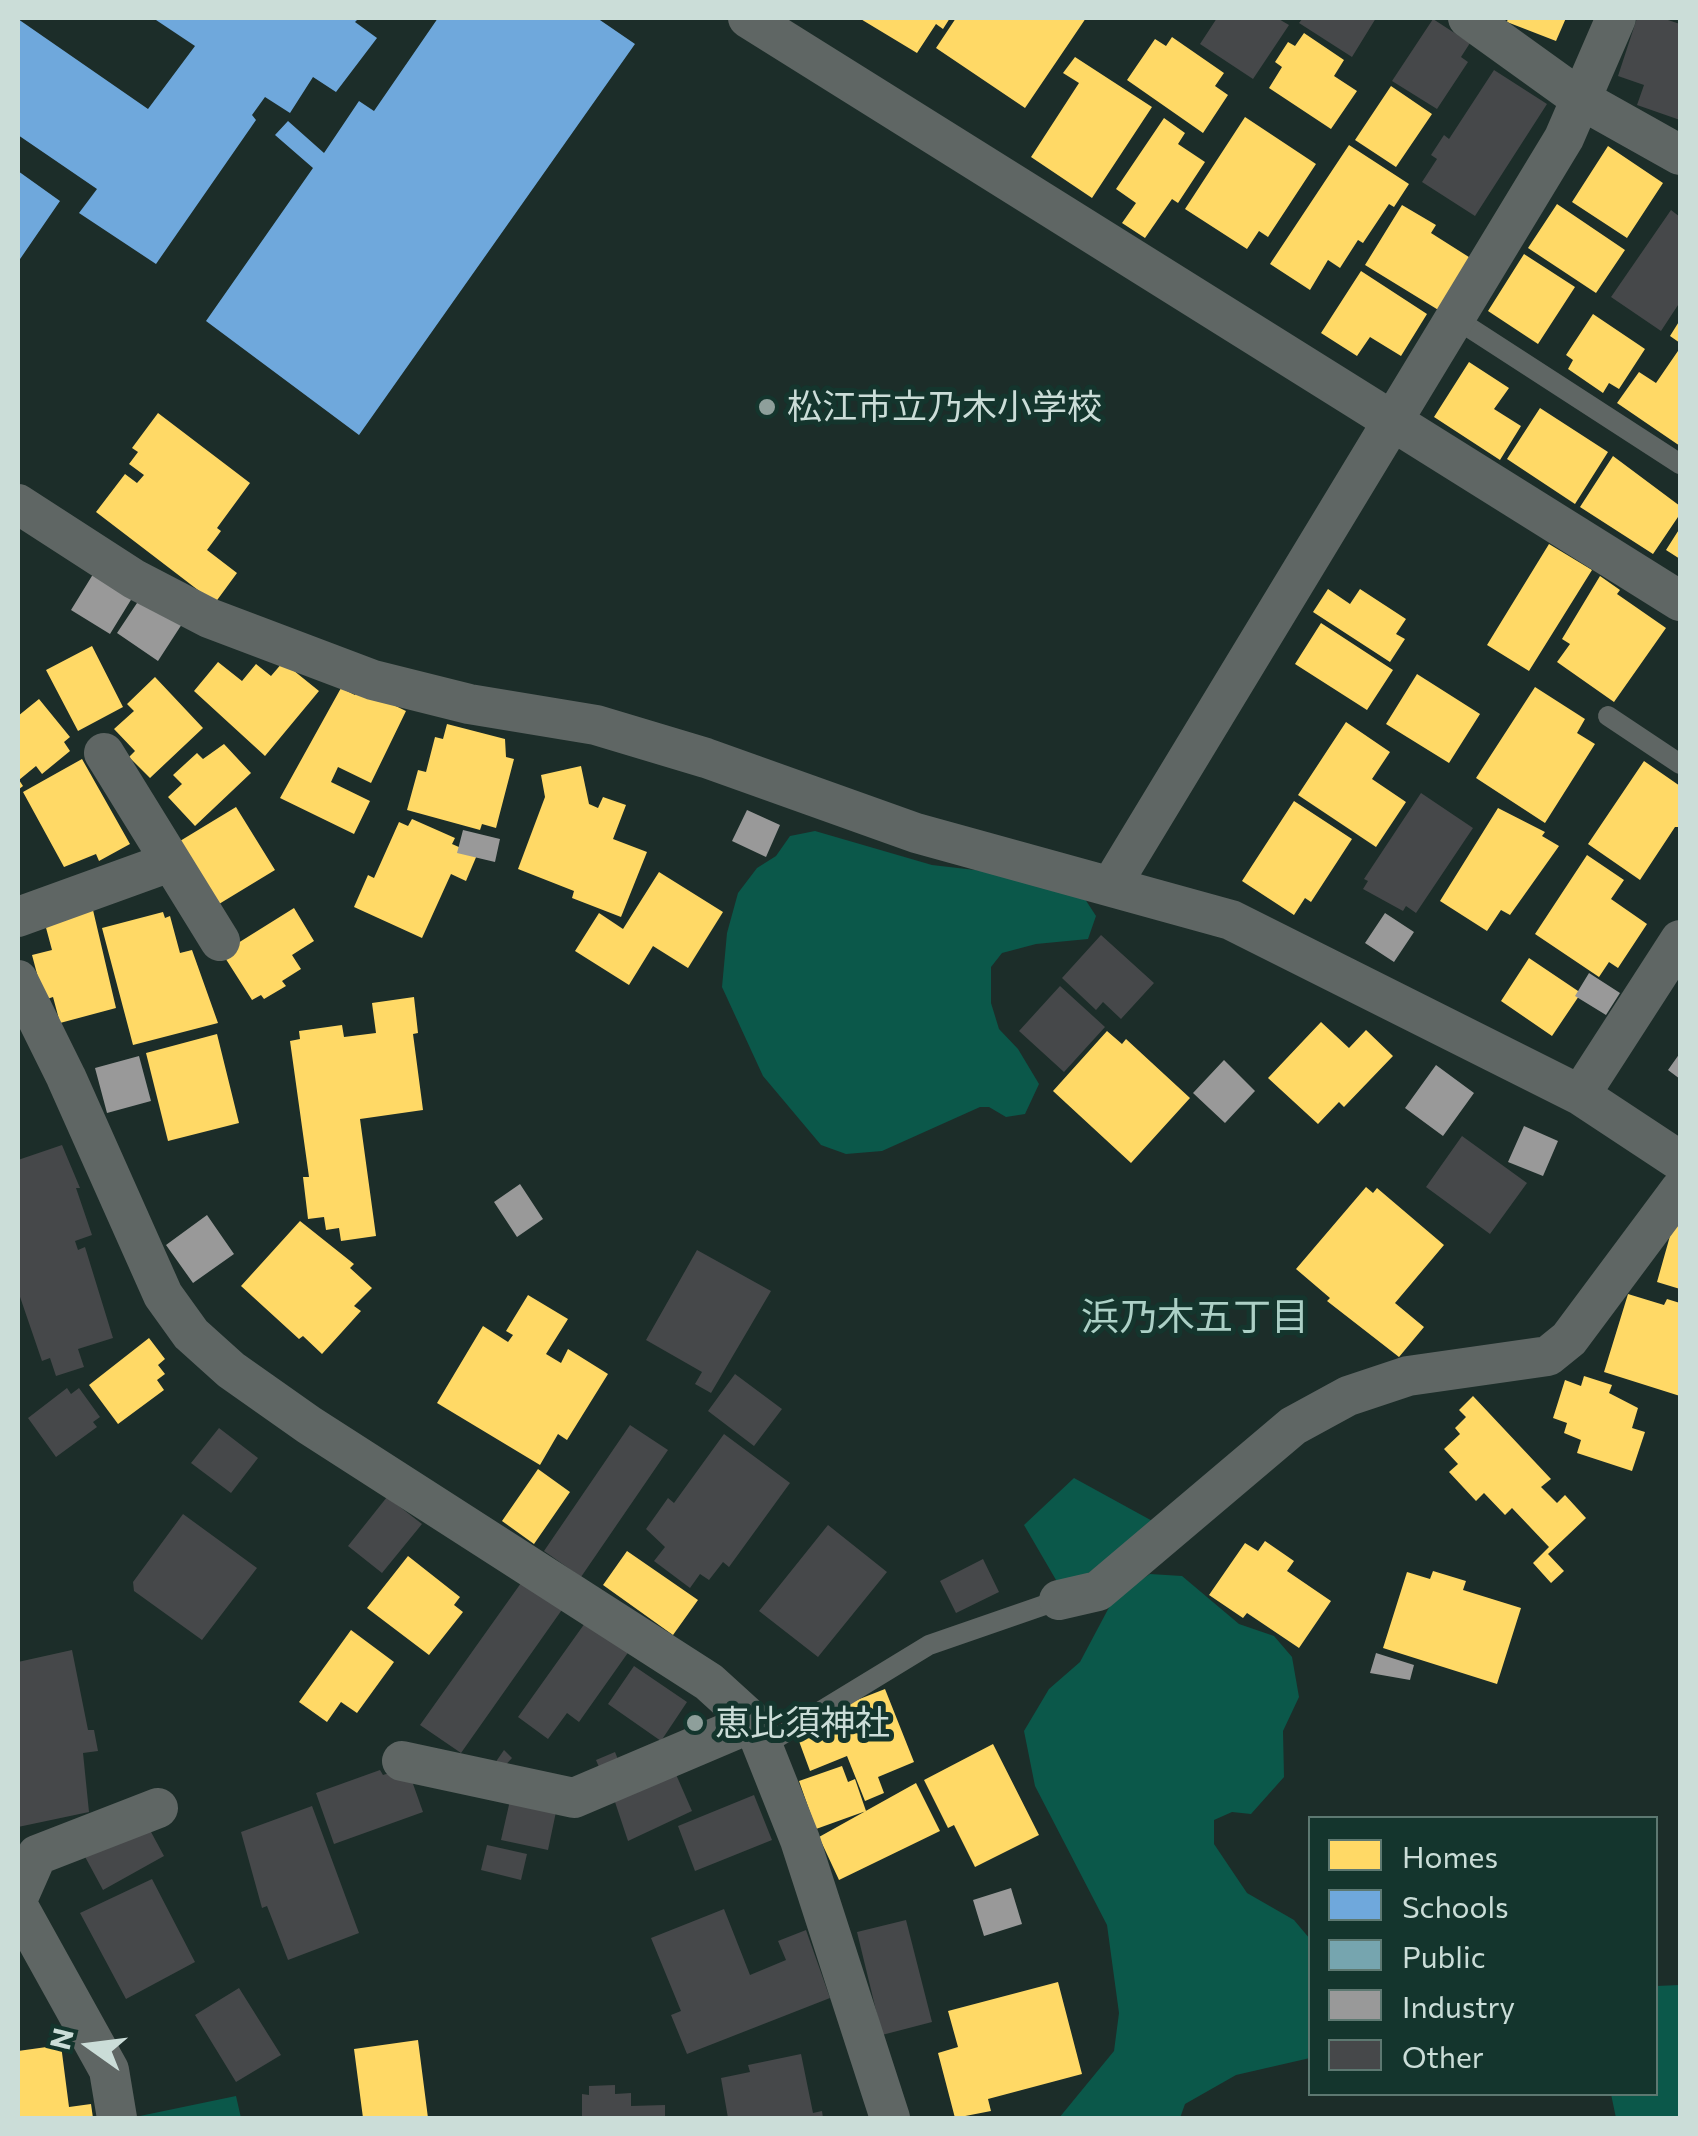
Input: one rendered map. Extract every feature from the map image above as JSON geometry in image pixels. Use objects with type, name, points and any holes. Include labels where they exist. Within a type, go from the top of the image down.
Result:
[{"type":"street","points":[[748,18],[1388,422],[1680,601]]},
{"type":"street","points":[[1468,18],[1582,100],[1680,156]]},
{"type":"street","points":[[1112,884],[1388,422],[1564,138],[1616,18]]},
{"type":"street","points":[[18,504],[134,579],[209,618],[373,680],[469,704],[596,725],[706,758],[916,834],[1112,884],[1231,920],[1580,1095],[1680,1161]]},
{"type":"street","points":[[104,753],[220,941]]},
{"type":"street","points":[[18,917],[170,862]]},
{"type":"street","points":[[1580,1095],[1680,940]]},
{"type":"street","points":[[18,980],[66,1077],[162,1296],[191,1334],[231,1370],[310,1425],[710,1682],[759,1733],[890,2118]]},
{"type":"street","points":[[18,1049],[66,1077]]},
{"type":"street","points":[[1059,1600],[1098,1591],[1293,1426],[1348,1396],[1408,1376],[1548,1356],[1569,1339],[1680,1190]]},
{"type":"street","points":[[402,1761],[574,1798],[759,1733]]},
{"type":"street","points":[[18,1898],[38,1855],[158,1808]]},
{"type":"street","points":[[18,1906],[109,2070],[118,2118]]},
{"type":"lane","points":[[1453,317],[1680,464]]},
{"type":"lane","points":[[1608,716],[1680,764]]},
{"type":"lane","points":[[759,1733],[929,1645],[1059,1600]]},
{"type":"green space","points":[[815,831],[932,865],[1018,875],[1085,899],[1096,916],[1088,939],[1036,944],[1002,953],[991,967],[991,1003],[999,1029],[1018,1049],[1039,1084],[1025,1114],[1006,1117],[989,1107],[980,1107],[882,1151],[846,1154],[821,1145],[763,1076],[722,987],[727,933],[738,893],[757,868],[776,856],[790,836]]},
{"type":"green space","points":[[1074,1478],[1156,1523],[1063,1592],[1024,1525]]},
{"type":"green space","points":[[1150,1574],[1182,1576],[1239,1624],[1274,1636],[1292,1657],[1299,1697],[1283,1731],[1284,1777],[1251,1814],[1232,1812],[1214,1820],[1214,1844],[1247,1893],[1294,1920],[1308,1937],[1308,2058],[1236,2075],[1185,2104],[1180,2118],[1059,2118],[1114,2051],[1119,2013],[1107,1925],[1035,1786],[1024,1731],[1049,1689],[1080,1662],[1114,1598]]},
{"type":"green space","points":[[1680,1985],[1680,2118],[1616,2118],[1611,2096],[1658,2096],[1658,1986]]},
{"type":"green space","points":[[236,2096],[241,2118],[135,2118],[135,2117]]},
{"type":"building: Homes","points":[[859,18],[950,18],[943,29],[936,24],[917,53]]},
{"type":"building: Homes","points":[[956,18],[1086,18],[1025,108],[936,48]]},
{"type":"building: Homes","points":[[1508,18],[1566,18],[1556,41],[1507,22]]},
{"type":"building: Homes","points":[[1304,33],[1344,60],[1334,76],[1357,91],[1331,129],[1269,88],[1282,67],[1275,62],[1288,42],[1295,46]]},
{"type":"building: Homes","points":[[1172,37],[1224,73],[1215,86],[1228,95],[1203,133],[1127,80],[1155,39],[1166,46]]},
{"type":"building: Homes","points":[[1075,57],[1152,107],[1092,198],[1031,157],[1079,83],[1063,73]]},
{"type":"building: Homes","points":[[1391,86],[1432,114],[1396,167],[1355,140]]},
{"type":"building: Homes","points":[[1245,117],[1316,164],[1268,237],[1259,231],[1247,249],[1185,209]]},
{"type":"building: Homes","points":[[1164,118],[1185,133],[1178,144],[1205,162],[1178,203],[1172,199],[1145,238],[1122,223],[1136,203],[1116,189]]},
{"type":"building: Homes","points":[[1349,145],[1409,184],[1394,207],[1389,204],[1363,243],[1358,240],[1340,268],[1328,260],[1310,290],[1270,264]]},
{"type":"building: Homes","points":[[1608,146],[1663,183],[1627,238],[1572,202]]},
{"type":"building: Homes","points":[[1557,204],[1625,250],[1596,293],[1528,248]]},
{"type":"building: Homes","points":[[1402,205],[1436,225],[1431,233],[1472,259],[1440,311],[1365,265]]},
{"type":"building: Homes","points":[[1524,254],[1575,287],[1538,344],[1488,311]]},
{"type":"building: Homes","points":[[1361,271],[1427,314],[1401,356],[1370,337],[1357,356],[1321,333]]},
{"type":"building: Homes","points":[[1593,314],[1645,349],[1619,389],[1609,383],[1603,393],[1568,369],[1573,360],[1566,355]]},
{"type":"building: Homes","points":[[1680,320],[1680,343],[1670,336]]},
{"type":"building: Homes","points":[[1680,348],[1680,446],[1617,403],[1639,372],[1656,383]]},
{"type":"building: Homes","points":[[1469,362],[1509,388],[1494,409],[1521,426],[1500,460],[1434,417]]},
{"type":"building: Homes","points":[[1540,408],[1608,452],[1575,504],[1507,459]]},
{"type":"building: Homes","points":[[158,413],[250,483],[217,528],[221,531],[207,550],[237,573],[215,603],[96,512],[125,474],[137,483],[144,475],[129,464],[138,452],[132,448]]},
{"type":"building: Homes","points":[[1613,456],[1680,506],[1680,514],[1653,554],[1580,507]]},
{"type":"building: Homes","points":[[1680,528],[1680,559],[1666,550]]},
{"type":"building: Homes","points":[[1549,544],[1592,570],[1529,671],[1487,645]]},
{"type":"building: Homes","points":[[1600,576],[1620,590],[1617,594],[1666,628],[1614,702],[1557,662],[1570,644],[1562,639]]},
{"type":"building: Homes","points":[[1328,589],[1350,604],[1360,589],[1406,619],[1396,634],[1405,639],[1390,662],[1313,612]]},
{"type":"building: Homes","points":[[1321,623],[1393,670],[1367,710],[1295,664]]},
{"type":"building: Homes","points":[[92,646],[123,707],[78,731],[46,670]]},
{"type":"building: Homes","points":[[218,662],[242,681],[256,664],[271,676],[283,662],[319,691],[265,756],[194,691]]},
{"type":"building: Homes","points":[[1417,674],[1480,714],[1449,763],[1386,724]]},
{"type":"building: Homes","points":[[155,677],[203,728],[150,778],[129,757],[135,751],[114,729],[134,711],[127,704]]},
{"type":"building: Homes","points":[[1535,687],[1585,719],[1577,733],[1595,744],[1545,823],[1476,778]]},
{"type":"building: Homes","points":[[341,688],[355,695],[358,688],[406,711],[371,783],[338,767],[331,782],[370,801],[354,834],[280,798]]},
{"type":"building: Homes","points":[[39,699],[70,737],[64,742],[70,751],[42,774],[36,766],[19,780],[23,786],[18,790],[18,716]]},
{"type":"building: Homes","points":[[1346,722],[1390,752],[1372,779],[1406,802],[1376,847],[1298,795]]},
{"type":"building: Homes","points":[[447,724],[505,739],[506,757],[514,759],[496,828],[482,824],[480,830],[407,810],[418,770],[426,772],[435,737],[443,739]]},
{"type":"building: Homes","points":[[224,744],[251,773],[195,826],[168,797],[182,784],[173,775],[197,753],[203,759]]},
{"type":"building: Homes","points":[[82,759],[130,844],[99,861],[96,854],[64,867],[23,792]]},
{"type":"building: Homes","points":[[1644,761],[1680,786],[1680,827],[1675,827],[1640,880],[1588,844]]},
{"type":"building: Homes","points":[[581,766],[589,804],[598,808],[603,797],[626,805],[613,839],[647,852],[621,917],[572,898],[574,891],[518,869],[545,797],[541,775]]},
{"type":"building: Homes","points":[[1294,801],[1352,839],[1311,902],[1305,898],[1294,915],[1242,881]]},
{"type":"building: Homes","points":[[236,807],[275,870],[219,904],[180,841]]},
{"type":"building: Homes","points":[[1498,808],[1545,832],[1542,836],[1559,846],[1510,915],[1501,910],[1487,931],[1440,901]]},
{"type":"building: Homes","points":[[412,819],[455,838],[452,844],[477,855],[466,881],[451,874],[422,938],[354,907],[368,875],[374,878],[399,822],[408,826]]},
{"type":"building: Homes","points":[[1587,855],[1624,880],[1611,899],[1647,924],[1618,968],[1609,962],[1599,977],[1535,934]]},
{"type":"building: Homes","points":[[659,872],[723,912],[688,968],[653,946],[629,985],[575,951],[599,913],[623,929]]},
{"type":"building: Homes","points":[[294,908],[314,941],[292,955],[301,969],[282,981],[286,986],[264,999],[261,995],[252,1000],[222,953]]},
{"type":"building: Homes","points":[[93,910],[116,1008],[60,1023],[53,997],[44,1000],[32,955],[52,950],[45,924]]},
{"type":"building: Homes","points":[[163,912],[165,918],[170,916],[180,953],[192,950],[218,1023],[133,1045],[102,928]]},
{"type":"building: Homes","points":[[1529,958],[1581,993],[1552,1036],[1501,1001]]},
{"type":"building: Homes","points":[[414,997],[418,1033],[413,1034],[423,1110],[360,1119],[376,1236],[341,1241],[339,1228],[326,1230],[324,1217],[308,1219],[303,1177],[309,1177],[290,1041],[300,1039],[299,1031],[342,1025],[344,1037],[376,1033],[372,1003]]},
{"type":"building: Homes","points":[[1321,1022],[1349,1048],[1366,1030],[1393,1056],[1344,1107],[1339,1102],[1318,1124],[1268,1078]]},
{"type":"building: Homes","points":[[1107,1031],[1122,1044],[1126,1039],[1190,1098],[1131,1163],[1053,1091]]},
{"type":"building: Homes","points":[[217,1034],[239,1123],[168,1141],[146,1053]]},
{"type":"building: Homes","points":[[1366,1187],[1373,1193],[1377,1188],[1444,1245],[1395,1303],[1424,1327],[1399,1357],[1327,1301],[1330,1298],[1296,1269]]},
{"type":"building: Homes","points":[[1680,1204],[1680,1289],[1657,1282]]},
{"type":"building: Homes","points":[[300,1221],[354,1264],[350,1268],[372,1288],[354,1306],[361,1311],[322,1354],[303,1336],[299,1339],[241,1286]]},
{"type":"building: Homes","points":[[1628,1294],[1664,1305],[1667,1299],[1680,1303],[1680,1396],[1604,1372]]},
{"type":"building: Homes","points":[[528,1295],[568,1319],[546,1354],[561,1363],[568,1349],[608,1374],[567,1440],[558,1434],[540,1465],[437,1403],[483,1326],[508,1342],[513,1335],[506,1331]]},
{"type":"building: Homes","points":[[149,1338],[165,1359],[158,1365],[165,1374],[157,1380],[164,1390],[118,1424],[89,1385]]},
{"type":"building: Homes","points":[[1584,1376],[1612,1385],[1609,1393],[1638,1408],[1632,1428],[1645,1432],[1632,1471],[1577,1453],[1581,1440],[1564,1433],[1567,1423],[1553,1418],[1565,1380],[1581,1386]]},
{"type":"building: Homes","points":[[1473,1396],[1551,1479],[1541,1487],[1557,1503],[1565,1495],[1586,1518],[1548,1554],[1564,1571],[1551,1583],[1533,1563],[1549,1547],[1512,1508],[1505,1515],[1484,1493],[1476,1501],[1449,1472],[1458,1464],[1444,1449],[1460,1434],[1455,1428],[1466,1417],[1459,1410]]},
{"type":"building: Homes","points":[[538,1469],[570,1492],[534,1544],[502,1521]]},
{"type":"building: Homes","points":[[1265,1541],[1294,1561],[1287,1571],[1331,1601],[1299,1648],[1247,1613],[1243,1618],[1209,1595],[1245,1543],[1258,1551]]},
{"type":"building: Homes","points":[[627,1551],[698,1600],[673,1635],[603,1585]]},
{"type":"building: Homes","points":[[408,1556],[460,1597],[454,1605],[463,1612],[429,1655],[367,1608]]},
{"type":"building: Homes","points":[[1433,1571],[1466,1581],[1463,1590],[1521,1608],[1497,1684],[1383,1648],[1407,1572],[1430,1579]]},
{"type":"building: Homes","points":[[351,1630],[394,1662],[357,1713],[341,1702],[327,1722],[299,1702]]},
{"type":"building: Homes","points":[[885,1689],[914,1762],[878,1777],[884,1793],[865,1801],[847,1756],[810,1771],[796,1733],[843,1715],[839,1707]]},
{"type":"building: Homes","points":[[993,1744],[1039,1835],[975,1867],[954,1825],[948,1828],[924,1780]]},
{"type":"building: Homes","points":[[842,1766],[848,1782],[855,1779],[866,1811],[816,1829],[799,1781]]},
{"type":"building: Homes","points":[[916,1783],[940,1831],[839,1880],[819,1837]]},
{"type":"building: Homes","points":[[1058,1982],[1082,2074],[988,2099],[991,2111],[955,2118],[938,2053],[958,2047],[948,2011]]},
{"type":"building: Homes","points":[[418,2040],[428,2118],[363,2118],[354,2049]]},
{"type":"building: Homes","points":[[61,2045],[69,2107],[91,2104],[93,2118],[18,2118],[18,2051]]},
{"type":"building: Schools","points":[[153,18],[359,18],[355,22],[377,38],[336,92],[313,77],[290,113],[265,97],[252,115],[256,120],[156,264],[79,213],[97,189],[18,135],[18,19],[148,109],[195,46]]},
{"type":"building: Schools","points":[[438,18],[597,18],[635,44],[359,435],[206,321],[313,168],[275,135],[288,121],[324,153],[359,101],[374,111]]},
{"type":"building: Schools","points":[[18,171],[60,201],[18,262]]},
{"type":"building: Public","name":"恵比須神社","points":[[701,1714],[703,1729],[688,1731],[687,1716]]},
{"type":"building: Industry","points":[[95,571],[137,590],[110,634],[71,610]]},
{"type":"building: Industry","points":[[141,597],[182,624],[158,661],[117,633]]},
{"type":"building: Industry","points":[[747,810],[780,825],[766,857],[732,841]]},
{"type":"building: Industry","points":[[463,830],[500,839],[495,862],[457,853]]},
{"type":"building: Industry","points":[[1385,913],[1414,932],[1394,962],[1365,943]]},
{"type":"building: Industry","points":[[1589,973],[1620,993],[1606,1015],[1575,996]]},
{"type":"building: Industry","points":[[1680,1053],[1680,1079],[1668,1070]]},
{"type":"building: Industry","points":[[139,1056],[151,1101],[107,1113],[95,1068]]},
{"type":"building: Industry","points":[[1224,1060],[1255,1091],[1225,1123],[1193,1093]]},
{"type":"building: Industry","points":[[1436,1065],[1474,1093],[1443,1136],[1405,1108]]},
{"type":"building: Industry","points":[[1524,1126],[1558,1141],[1543,1176],[1508,1162]]},
{"type":"building: Industry","points":[[520,1184],[543,1219],[517,1237],[494,1202]]},
{"type":"building: Industry","points":[[207,1215],[234,1254],[193,1283],[166,1245]]},
{"type":"building: Industry","points":[[1376,1653],[1414,1665],[1410,1680],[1370,1673]]},
{"type":"building: Industry","points":[[1011,1888],[1022,1924],[984,1936],[973,1900]]},
{"type":"building: Other","points":[[1217,18],[1277,18],[1289,25],[1253,79],[1200,44]]},
{"type":"building: Other","points":[[1303,18],[1376,18],[1352,57],[1299,23]]},
{"type":"building: Other","points":[[1637,18],[1662,18],[1680,24],[1680,120],[1637,105],[1644,85],[1618,76]]},
{"type":"building: Other","points":[[1433,19],[1470,43],[1461,57],[1468,62],[1437,109],[1392,81]]},
{"type":"building: Other","points":[[1494,70],[1547,104],[1475,216],[1422,182],[1437,159],[1431,155],[1444,135],[1449,139]]},
{"type":"building: Other","points":[[1671,210],[1680,217],[1680,302],[1661,331],[1611,297]]},
{"type":"building: Other","points":[[1421,793],[1473,828],[1416,913],[1406,906],[1403,911],[1363,889],[1368,881],[1364,879]]},
{"type":"building: Other","points":[[1101,935],[1154,983],[1121,1019],[1103,1002],[1096,1010],[1062,978]]},
{"type":"building: Other","points":[[1060,986],[1105,1027],[1064,1072],[1019,1031]]},
{"type":"building: Other","points":[[1462,1136],[1527,1183],[1490,1234],[1426,1187]]},
{"type":"building: Other","points":[[62,1145],[80,1188],[76,1188],[92,1235],[75,1241],[78,1250],[85,1247],[113,1338],[78,1349],[84,1367],[56,1376],[50,1358],[42,1361],[18,1291],[18,1160]]},
{"type":"building: Other","points":[[697,1250],[771,1291],[711,1393],[695,1384],[702,1372],[646,1340]]},
{"type":"building: Other","points":[[735,1374],[782,1409],[754,1446],[708,1411]]},
{"type":"building: Other","points":[[67,1388],[71,1394],[79,1388],[100,1417],[93,1422],[97,1427],[56,1457],[28,1418]]},
{"type":"building: Other","points":[[630,1425],[668,1450],[581,1577],[544,1551]]},
{"type":"building: Other","points":[[219,1428],[258,1458],[231,1493],[191,1463]]},
{"type":"building: Other","points":[[724,1434],[790,1483],[729,1567],[723,1562],[709,1580],[700,1574],[690,1588],[654,1561],[665,1547],[646,1529],[668,1498],[674,1503]]},
{"type":"building: Other","points":[[387,1497],[422,1524],[382,1573],[348,1546]]},
{"type":"building: Other","points":[[183,1514],[257,1568],[202,1640],[134,1591],[133,1582]]},
{"type":"building: Other","points":[[828,1525],[887,1572],[818,1657],[759,1611]]},
{"type":"building: Other","points":[[983,1559],[999,1592],[956,1613],[940,1581]]},
{"type":"building: Other","points":[[526,1576],[566,1604],[461,1753],[420,1725]]},
{"type":"building: Other","points":[[590,1616],[632,1647],[579,1722],[567,1713],[548,1739],[518,1717]]},
{"type":"building: Other","points":[[72,1650],[88,1730],[94,1730],[98,1751],[83,1753],[89,1812],[18,1827],[18,1662]]},
{"type":"building: Other","points":[[634,1666],[687,1702],[661,1741],[608,1704]]},
{"type":"building: Other","points":[[504,1750],[512,1758],[499,1772],[493,1766]]},
{"type":"building: Other","points":[[615,1752],[621,1767],[602,1774],[596,1760]]},
{"type":"building: Other","points":[[671,1763],[692,1811],[628,1841],[611,1790]]},
{"type":"building: Other","points":[[407,1767],[423,1812],[334,1844],[316,1793],[380,1770],[383,1775]]},
{"type":"building: Other","points":[[754,1795],[772,1840],[695,1871],[678,1826]]},
{"type":"building: Other","points":[[511,1796],[557,1807],[548,1850],[501,1840]]},
{"type":"building: Other","points":[[312,1806],[359,1933],[288,1960],[267,1906],[262,1908],[241,1832]]},
{"type":"building: Other","points":[[144,1819],[164,1856],[103,1890],[83,1853]]},
{"type":"building: Other","points":[[487,1845],[527,1854],[521,1880],[481,1870]]},
{"type":"building: Other","points":[[152,1879],[195,1962],[126,1999],[80,1913]]},
{"type":"building: Other","points":[[724,1909],[750,1975],[786,1960],[778,1941],[806,1930],[830,1998],[687,2054],[671,2015],[681,2011],[651,1938]]},
{"type":"building: Other","points":[[906,1920],[932,2022],[882,2035],[857,1932]]},
{"type":"building: Other","points":[[239,1988],[281,2055],[236,2082],[195,2015]]},
{"type":"building: Other","points":[[801,2054],[813,2113],[822,2111],[823,2118],[728,2118],[721,2078],[750,2072],[748,2065]]},
{"type":"building: Other","points":[[615,2085],[615,2094],[631,2093],[631,2106],[665,2105],[665,2118],[582,2118],[582,2094],[589,2095],[589,2086]]},
{"type":"place","name":"松江市立乃木小学校","points":[[767,407]]},
{"type":"place","name":"恵比須神社","points":[[695,1723]]},
{"type":"district","name":"浜乃木五丁目","points":[[1195,1317]]}]
